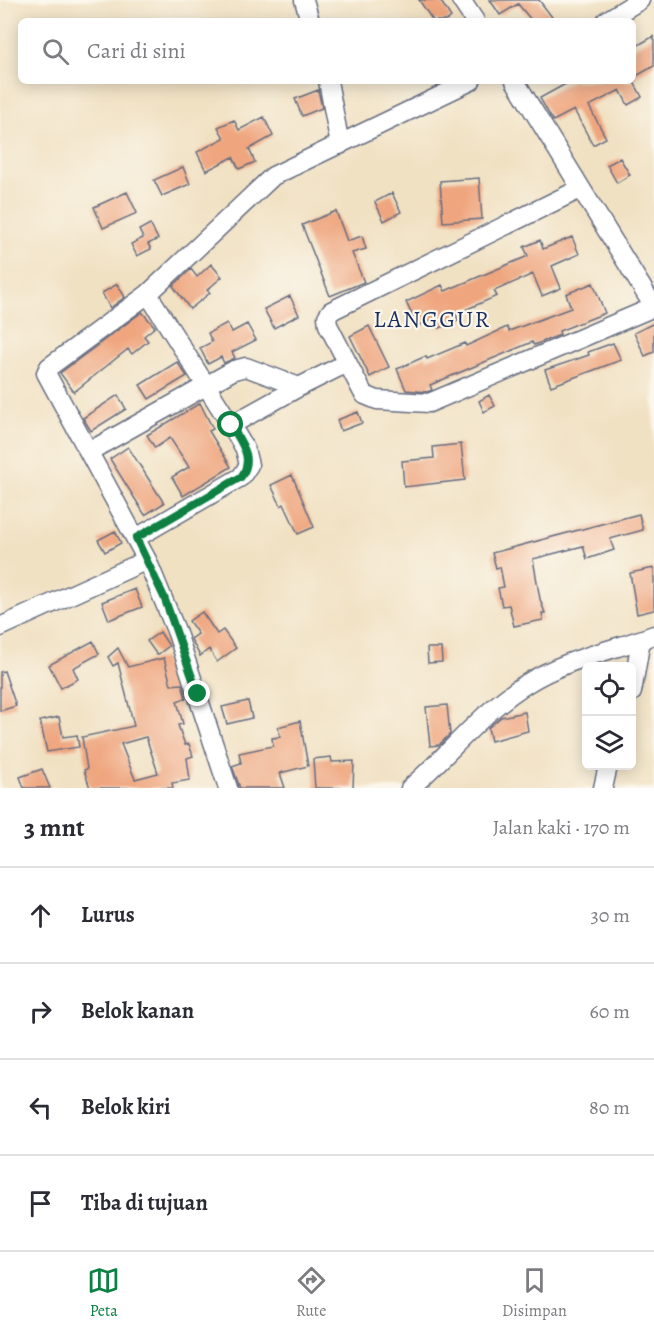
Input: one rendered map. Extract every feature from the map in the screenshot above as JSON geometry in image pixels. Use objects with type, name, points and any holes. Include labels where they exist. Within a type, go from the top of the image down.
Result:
[{"type":"street","points":[[304,0],[309,18]]},
{"type":"street","points":[[461,0],[473,18]]},
{"type":"street","points":[[611,18],[640,0]]},
{"type":"street","points":[[329,84],[340,145]]},
{"type":"street","points":[[228,788],[177,633],[147,560],[46,373],[49,367],[148,294],[273,176],[465,84]]},
{"type":"street","points":[[517,84],[654,307],[429,403],[371,399],[362,391],[326,321],[331,311],[580,189]]},
{"type":"street","points":[[136,538],[241,477],[249,465],[248,457],[231,425],[148,294]]},
{"type":"street","points":[[231,425],[347,363]]},
{"type":"street","points":[[90,451],[206,384],[246,367],[299,387]]},
{"type":"street","points":[[0,627],[147,560]]},
{"type":"street","points":[[636,678],[647,638]]},
{"type":"street","points":[[411,788],[463,734],[525,684],[553,669],[647,638]]},
{"type":"street","points":[[603,788],[607,770]]},
{"type":"building","points":[[419,0],[440,0],[451,17],[431,18]]},
{"type":"building","points":[[490,0],[539,0],[552,17],[530,18],[518,4],[500,15]]},
{"type":"building","points":[[654,36],[654,66],[636,76],[636,46]]},
{"type":"building","points":[[566,84],[635,84],[642,97],[628,105],[620,90],[589,106],[606,138],[593,145],[574,110],[553,121],[540,98]]},
{"type":"building","points":[[318,90],[322,108],[302,116],[295,99]]},
{"type":"building","points":[[264,117],[273,136],[249,149],[255,162],[239,169],[233,157],[206,171],[197,152],[224,138],[218,127],[234,120],[239,130]]},
{"type":"building","points":[[620,158],[630,175],[617,183],[607,165]]},
{"type":"building","points":[[183,167],[190,184],[162,196],[154,180]]},
{"type":"building","points":[[479,178],[482,219],[443,222],[440,181]]},
{"type":"building","points":[[127,192],[137,213],[103,228],[94,207]]},
{"type":"building","points":[[392,193],[401,212],[384,221],[375,202]]},
{"type":"building","points":[[336,211],[347,241],[362,236],[366,249],[352,253],[364,282],[330,296],[302,225]]},
{"type":"building","points":[[150,224],[158,239],[148,244],[151,249],[137,256],[131,244],[143,238],[139,230]]},
{"type":"building","points":[[572,237],[579,254],[552,266],[561,288],[542,296],[533,274],[494,291],[497,296],[456,314],[458,320],[440,328],[435,318],[417,326],[406,302],[442,285],[445,291],[528,256],[524,247],[540,240],[543,249]]},
{"type":"building","points":[[211,264],[222,277],[207,290],[210,293],[190,309],[173,286],[191,269],[197,277]]},
{"type":"building","points":[[593,283],[605,313],[559,331],[560,335],[534,345],[532,342],[430,385],[432,390],[427,392],[406,390],[397,369],[465,343],[466,346],[507,327],[509,331],[571,308],[566,294]]},
{"type":"building","points":[[117,284],[125,297],[110,308],[102,293]]},
{"type":"building","points":[[290,296],[299,315],[274,328],[264,309]]},
{"type":"building","points":[[142,312],[155,327],[144,336],[148,341],[132,354],[128,349],[74,392],[60,373]]},
{"type":"building","points":[[227,323],[232,332],[247,324],[256,340],[232,352],[235,358],[224,363],[221,357],[208,364],[200,348],[212,342],[208,333]]},
{"type":"building","points":[[654,323],[654,352],[645,356],[634,333]]},
{"type":"building","points":[[369,326],[389,367],[370,377],[350,336]]},
{"type":"building","points":[[613,343],[621,360],[551,386],[545,370],[589,355],[588,352]]},
{"type":"building","points":[[177,362],[187,376],[149,399],[140,385]]},
{"type":"building","points":[[118,395],[126,409],[91,431],[83,418]]},
{"type":"building","points":[[489,395],[495,406],[484,412],[479,401]]},
{"type":"building","points":[[200,403],[213,429],[209,431],[231,467],[183,496],[172,477],[189,467],[170,438],[155,448],[147,435]]},
{"type":"building","points":[[358,412],[362,423],[341,431],[337,420]]},
{"type":"building","points":[[461,444],[465,480],[404,487],[402,461],[434,458],[433,447]]},
{"type":"building","points":[[128,447],[164,503],[145,515],[110,459]]},
{"type":"building","points":[[292,475],[314,527],[298,534],[284,504],[281,506],[271,485]]},
{"type":"building","points":[[639,514],[643,530],[610,539],[614,550],[587,559],[583,546],[533,559],[540,599],[545,613],[542,613],[543,620],[514,626],[509,605],[502,606],[498,588],[504,587],[500,567],[496,568],[492,553]]},
{"type":"building","points":[[115,531],[121,543],[105,552],[98,540]]},
{"type":"building","points":[[654,568],[654,610],[637,614],[630,573]]},
{"type":"building","points":[[135,589],[142,607],[109,620],[102,602]]},
{"type":"building","points":[[202,612],[217,634],[223,630],[236,648],[217,662],[209,649],[200,656],[191,639],[198,634],[189,621]]},
{"type":"building","points":[[160,632],[169,646],[157,655],[147,641]]},
{"type":"building","points":[[93,641],[99,654],[73,668],[78,679],[61,688],[49,665]]},
{"type":"building","points":[[118,648],[128,667],[164,658],[171,685],[182,684],[186,698],[177,701],[183,724],[178,725],[185,745],[189,744],[193,756],[187,758],[190,780],[172,783],[173,788],[90,788],[84,770],[87,769],[82,737],[134,726],[118,663],[113,666],[108,657]],"holes":[[[146,737],[158,773],[135,779],[121,744]]]},
{"type":"building","points":[[427,648],[441,648],[442,662],[428,663]]},
{"type":"building","points":[[4,671],[16,706],[0,711],[0,672]]},
{"type":"building","points":[[248,701],[252,718],[227,724],[222,707]]},
{"type":"building","points":[[447,705],[450,734],[439,745],[430,746],[426,707]]},
{"type":"building","points":[[525,712],[528,731],[491,741],[488,728],[501,717]]},
{"type":"building","points":[[59,717],[63,737],[77,735],[79,747],[47,752],[40,721]]},
{"type":"building","points":[[300,721],[308,766],[280,773],[285,788],[240,788],[232,766],[241,763],[239,753],[273,746],[272,738],[280,737],[278,727]]},
{"type":"building","points":[[331,757],[332,762],[354,761],[353,788],[315,788],[313,759]]},
{"type":"building","points":[[42,769],[50,788],[24,788],[20,777]]},
{"type":"district","name":"LANGGUR","points":[[432,319]]},
{"type":"route","points":[[198,694],[164,597],[136,538],[241,477],[249,465],[248,457],[231,425]]}]
